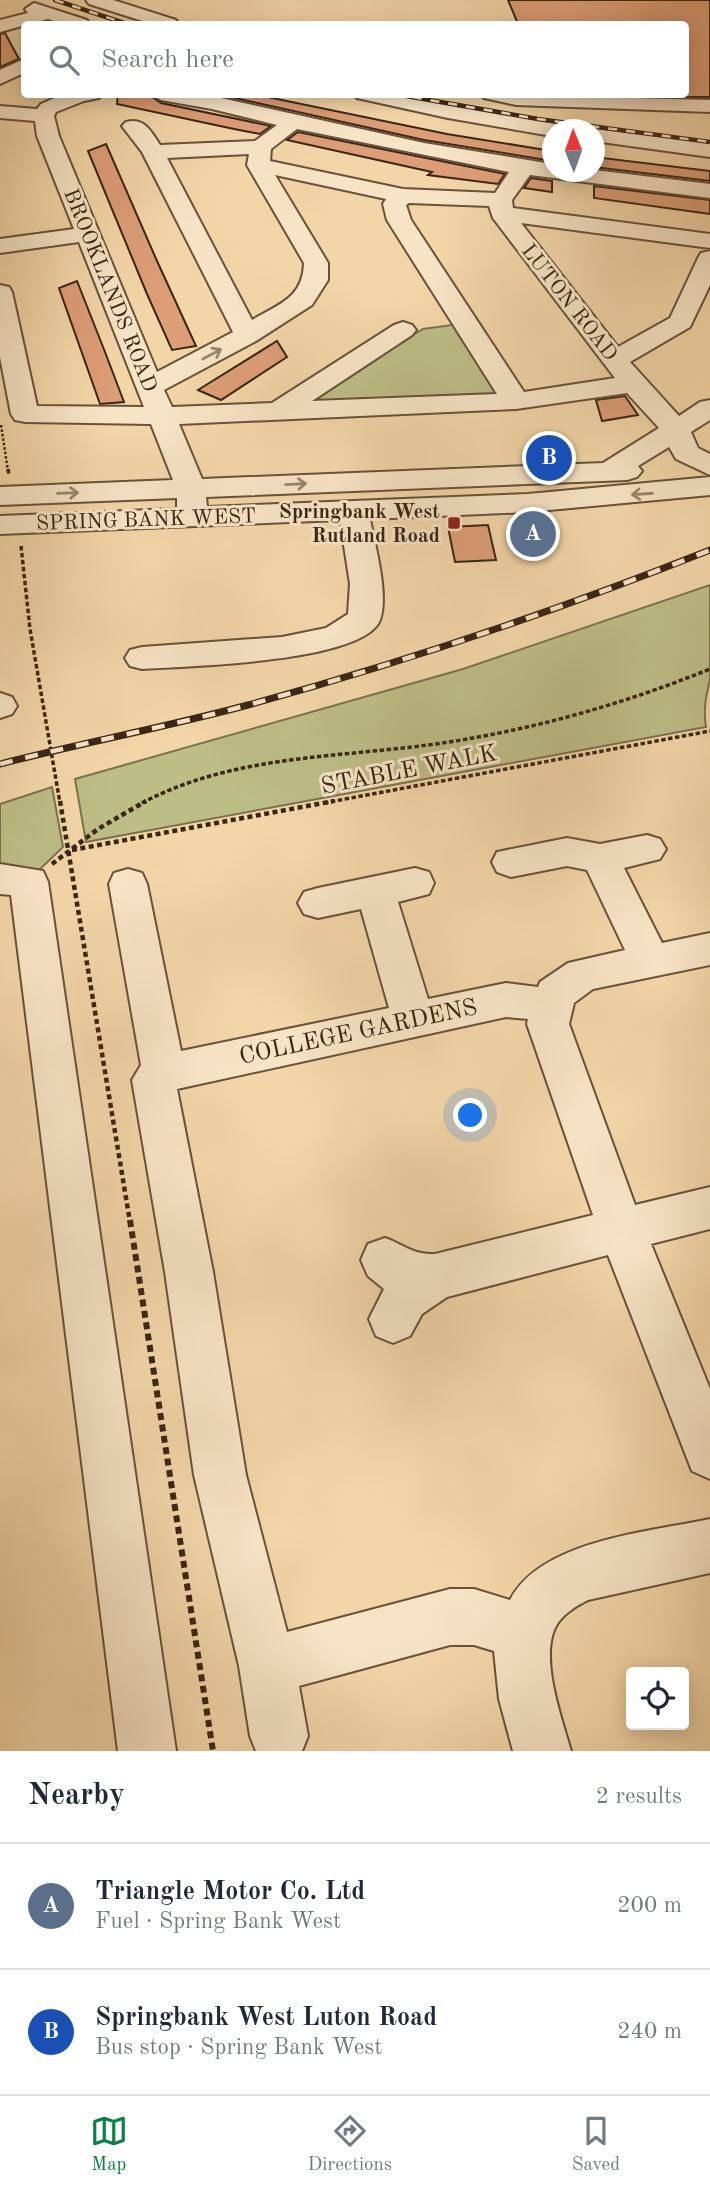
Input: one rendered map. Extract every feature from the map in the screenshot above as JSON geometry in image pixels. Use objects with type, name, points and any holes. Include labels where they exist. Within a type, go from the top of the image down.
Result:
[{"type":"street","points":[[95,0],[160,21]]},
{"type":"street","points":[[0,26],[40,11],[71,21]]},
{"type":"street","points":[[0,78],[21,67]]},
{"type":"street","points":[[0,112],[44,116],[48,108],[73,98]]},
{"type":"street","points":[[188,98],[413,147],[542,170]]},
{"type":"street","points":[[382,98],[542,128]]},
{"type":"street","points":[[511,98],[710,106]]},
{"type":"street","points":[[413,147],[447,112]]},
{"type":"street","name":"BROOKLANDS ROAD","points":[[44,116],[48,135],[87,234],[151,386],[192,503]]},
{"type":"street","points":[[259,156],[293,122]]},
{"type":"street","points":[[133,126],[140,131],[153,152],[247,335]]},
{"type":"street","points":[[605,136],[709,150],[704,190],[605,178]]},
{"type":"street","points":[[153,152],[259,156],[403,196],[501,207],[710,241]]},
{"type":"street","points":[[151,386],[247,335],[303,300],[316,280],[316,263],[259,156]]},
{"type":"street","points":[[501,207],[523,168]]},
{"type":"street","points":[[403,196],[394,205],[399,219],[516,401]]},
{"type":"street","name":"LUTON ROAD","points":[[501,207],[615,360],[676,429],[686,453],[710,468]]},
{"type":"street","points":[[0,246],[87,234]]},
{"type":"street","points":[[615,360],[681,322],[710,258]]},
{"type":"street","points":[[0,292],[25,414],[160,416],[516,401],[634,384]]},
{"type":"street","points":[[282,409],[403,330]]},
{"type":"street","points":[[611,471],[710,408]]},
{"type":"street","name":"SPRING BANK WEST","points":[[9,525],[192,503],[517,474],[710,468]]},
{"type":"street","points":[[517,474],[528,503]]},
{"type":"street","name":"SPRING BANK WEST","points":[[6,495],[353,510],[528,503],[710,486]]},
{"type":"street","points":[[142,658],[282,648],[335,637],[364,619],[366,584],[353,510]]},
{"type":"street","points":[[511,862],[567,852],[600,858],[647,849]]},
{"type":"street","points":[[600,858],[651,961]]},
{"type":"street","points":[[15,881],[147,1751]]},
{"type":"street","points":[[318,903],[415,883]]},
{"type":"street","points":[[128,884],[164,1073],[154,1080],[189,1272],[220,1475],[267,1667],[279,1736]]},
{"type":"street","points":[[375,891],[413,1020]]},
{"type":"street","points":[[710,949],[582,975],[555,994],[548,1024],[614,1211],[710,1453]]},
{"type":"street","name":"COLLEGE GARDENS","points":[[164,1073],[506,1000],[530,1001],[551,1010]]},
{"type":"street","points":[[393,1320],[405,1298],[435,1277],[614,1211],[710,1208]]},
{"type":"street","points":[[385,1260],[405,1277],[435,1277]]},
{"type":"street","points":[[542,1751],[526,1688],[522,1656],[523,1632],[530,1614],[544,1594],[563,1581],[582,1574],[710,1546]]},
{"type":"street","points":[[267,1667],[450,1617],[474,1617],[523,1632]]},
{"type":"path","points":[[0,417],[6,495]]},
{"type":"path","points":[[9,525],[30,629],[108,1078],[213,1751]]},
{"type":"path","points":[[15,881],[147,800],[215,775],[265,765],[414,748],[527,729],[617,702],[710,669]]},
{"type":"path","name":"STABLE WALK","points":[[67,851],[710,732]]},
{"type":"green space","points":[[459,324],[501,390],[494,397],[311,405],[306,399],[423,329]]},
{"type":"green space","points":[[710,585],[710,679],[705,709],[706,727],[86,842],[75,779],[463,669]]},
{"type":"green space","points":[[52,787],[63,847],[37,872],[0,871],[0,804]]},
{"type":"building","points":[[508,0],[710,0],[710,97],[689,97],[689,21],[517,21]]},
{"type":"building","points":[[5,33],[19,59],[0,67],[0,34]]},
{"type":"building","points":[[118,98],[154,98],[161,103],[271,126],[260,134],[117,104]]},
{"type":"building","points":[[235,98],[272,98],[447,134],[542,149],[542,159],[424,140]]},
{"type":"building","points":[[298,132],[505,174],[498,184],[428,175],[432,172],[287,140]]},
{"type":"building","points":[[106,144],[196,346],[172,350],[147,294],[88,151]]},
{"type":"building","points":[[605,158],[710,171],[710,181],[605,168]]},
{"type":"building","points":[[531,178],[552,182],[552,192],[524,188]]},
{"type":"building","points":[[594,186],[710,200],[710,214],[594,198]]},
{"type":"building","points":[[77,281],[124,402],[100,404],[59,288]]},
{"type":"building","points":[[277,341],[287,357],[221,400],[198,390]]},
{"type":"building","points":[[625,396],[638,415],[602,421],[596,400]]},
{"type":"building","points":[[488,525],[496,560],[455,562],[448,527]]},
{"type":"railway","points":[[55,0],[118,21]]},
{"type":"railway","points":[[418,98],[538,119],[710,142]]},
{"type":"railway","points":[[0,764],[217,713],[365,671],[539,614],[710,550]]},
{"type":"place","name":"Springbank West Luton Road","points":[[549,458]]},
{"type":"place","name":"Springbank West Rutland Road","points":[[454,523]]},
{"type":"place","name":"Triangle Motor Co. Ltd","points":[[533,534]]}]
